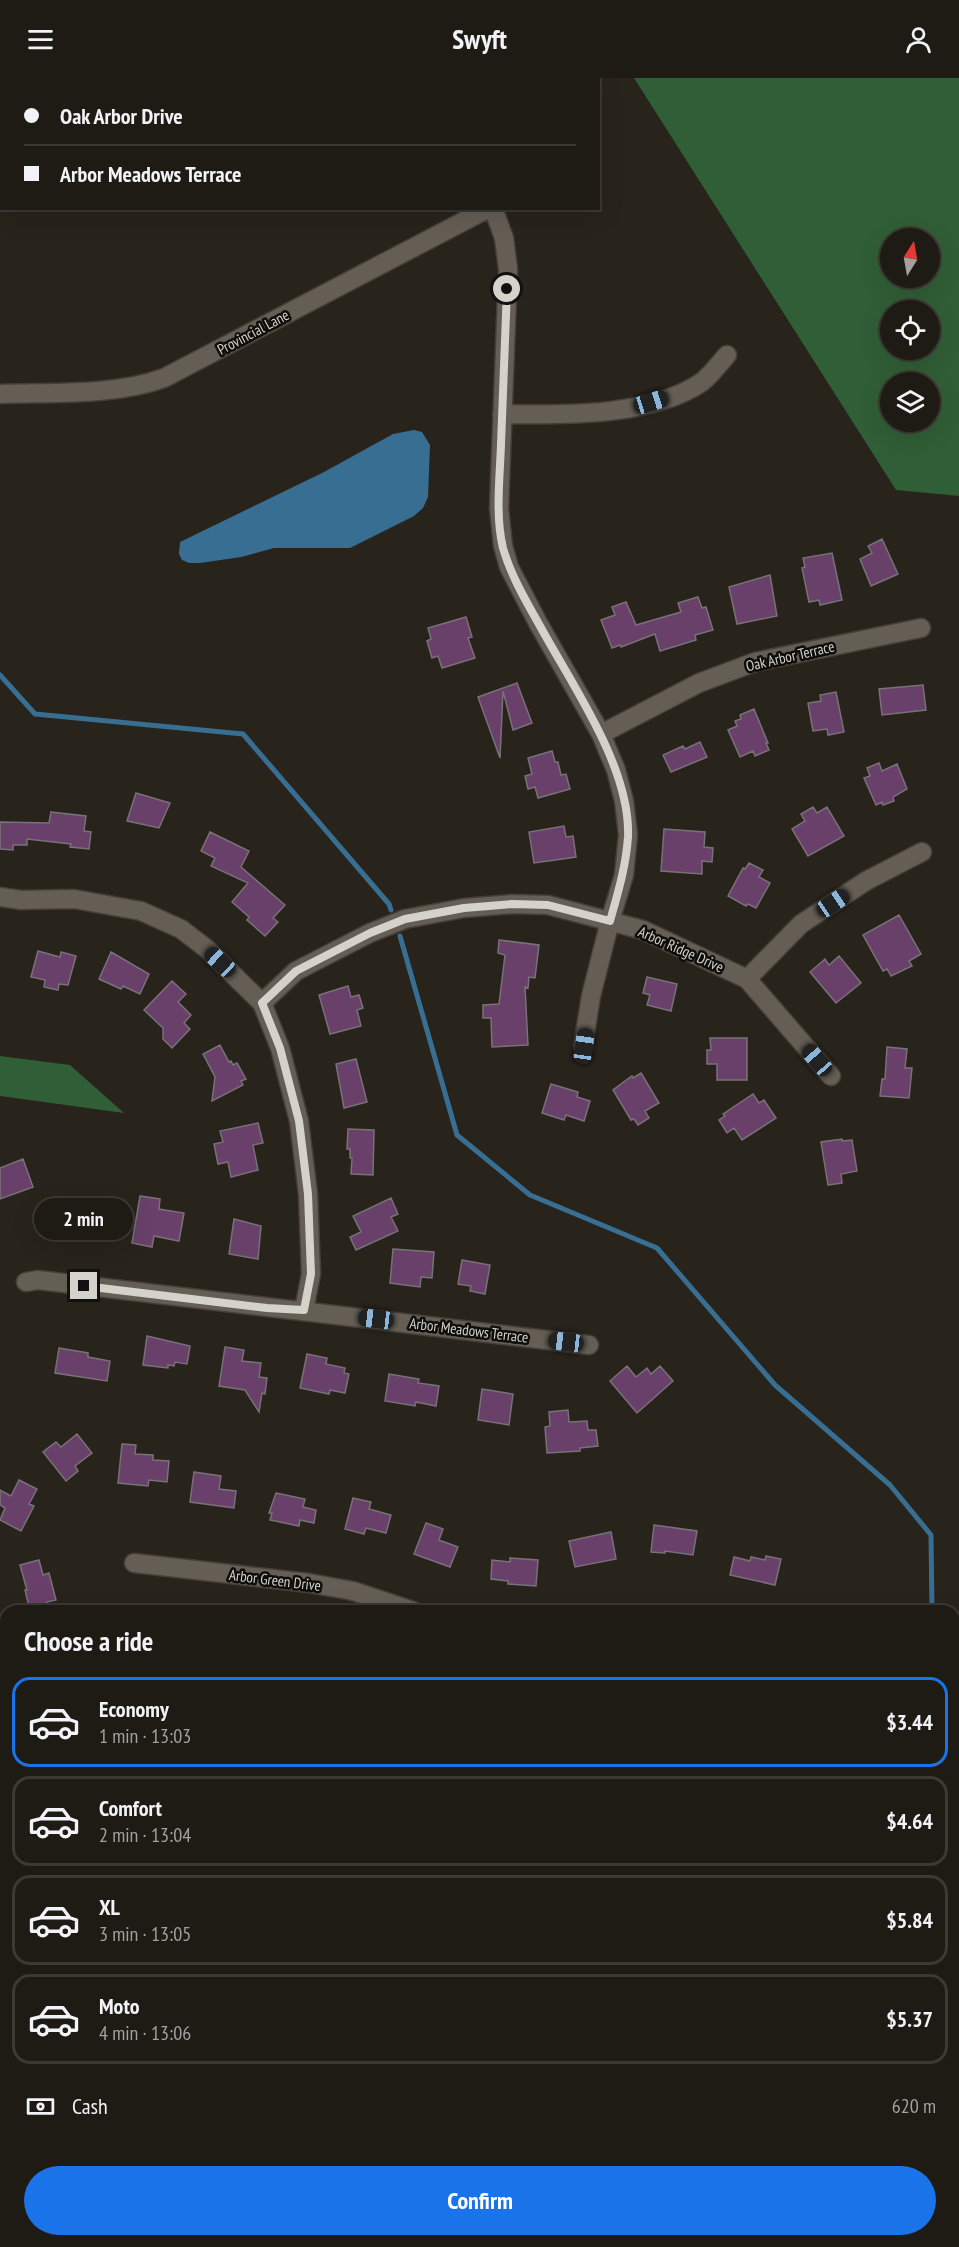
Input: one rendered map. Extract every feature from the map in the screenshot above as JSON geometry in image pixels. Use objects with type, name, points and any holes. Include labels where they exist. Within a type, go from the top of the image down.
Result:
[{"type":"street","name":"Provincial Lane","points":[[0,394],[132,387],[164,378],[487,210]]},
{"type":"street","points":[[492,210],[504,238],[508,269],[499,508],[506,556],[522,593],[601,734],[616,770],[624,801],[628,835],[624,875],[591,996],[584,1046]]},
{"type":"street","points":[[502,414],[591,413],[651,402],[691,388],[705,380],[727,355]]},
{"type":"street","name":"Oak Arbor Terrace","points":[[601,734],[699,683],[755,662],[921,628]]},
{"type":"street","points":[[747,979],[801,924],[866,881],[922,852]]},
{"type":"street","points":[[0,897],[21,900],[74,899],[141,911],[180,929],[207,950],[262,1003],[280,1048],[299,1121],[308,1194],[311,1274],[304,1310]]},
{"type":"street","name":"Arbor Ridge Drive","points":[[262,1003],[296,971],[370,933],[405,919],[464,908],[512,904],[548,905],[643,930],[747,979],[831,1076]]},
{"type":"street","name":"Arbor Meadows Terrace","points":[[26,1282],[38,1280],[589,1345]]},
{"type":"street","name":"Arbor Green Drive","points":[[134,1563],[309,1583],[353,1591],[394,1605]]},
{"type":"green space","points":[[634,78],[959,78],[959,496],[896,490]]},
{"type":"green space","points":[[0,1056],[70,1065],[124,1113],[0,1096]]},
{"type":"water","points":[[414,430],[422,432],[430,445],[428,497],[423,508],[414,516],[350,548],[274,548],[241,557],[200,563],[189,563],[182,560],[179,554],[180,542],[324,472],[393,434]]},
{"type":"building","points":[[882,539],[898,574],[871,586],[860,559],[872,553],[868,546]]},
{"type":"building","points":[[832,553],[842,600],[820,605],[819,600],[809,602],[802,568],[805,567],[803,558]]},
{"type":"building","points":[[770,575],[777,616],[737,624],[729,587]]},
{"type":"building","points":[[698,597],[702,608],[706,607],[713,630],[695,635],[696,640],[660,651],[655,634],[621,647],[620,645],[612,648],[601,620],[615,615],[612,607],[626,602],[636,625],[681,612],[678,603]]},
{"type":"building","points":[[466,617],[472,637],[468,638],[475,658],[442,668],[438,656],[432,658],[427,641],[431,639],[428,628]]},
{"type":"building","points":[[517,683],[532,723],[513,730],[503,691],[500,758],[478,697]]},
{"type":"building","points":[[923,685],[926,710],[882,715],[879,689]]},
{"type":"building","points":[[836,692],[844,732],[828,735],[827,729],[813,731],[808,703],[821,701],[820,695]]},
{"type":"building","points":[[754,709],[769,750],[755,756],[753,751],[740,757],[728,730],[737,726],[735,721],[741,719],[740,715]]},
{"type":"building","points":[[700,742],[707,757],[671,772],[663,755],[683,746],[685,749]]},
{"type":"building","points":[[552,751],[561,775],[566,774],[570,789],[538,798],[535,787],[528,789],[525,776],[532,774],[528,758]]},
{"type":"building","points":[[879,763],[882,771],[897,764],[907,789],[893,797],[894,801],[883,805],[882,802],[876,805],[864,778],[870,776],[867,768]]},
{"type":"building","points":[[136,793],[170,803],[159,828],[127,821]]},
{"type":"building","points":[[813,807],[817,813],[827,807],[844,836],[808,856],[792,829],[805,821],[801,814]]},
{"type":"building","points":[[51,812],[86,816],[84,831],[91,832],[89,849],[70,847],[71,844],[27,839],[27,845],[13,845],[13,850],[0,849],[0,822],[49,823]]},
{"type":"building","points":[[564,826],[566,837],[573,836],[576,857],[534,863],[529,832]]},
{"type":"building","points":[[664,829],[705,832],[704,847],[713,848],[712,862],[702,861],[702,874],[661,871]]},
{"type":"building","points":[[210,832],[249,851],[241,867],[285,905],[273,918],[278,922],[265,936],[232,902],[248,883],[211,866],[215,858],[201,851]]},
{"type":"building","points":[[749,863],[763,870],[759,877],[770,883],[756,908],[748,904],[746,906],[728,896],[743,868],[745,869]]},
{"type":"building","points":[[899,915],[921,954],[909,961],[912,966],[891,976],[887,969],[883,971],[863,935]]},
{"type":"building","points":[[499,940],[539,945],[535,978],[529,977],[528,988],[525,987],[528,1045],[492,1047],[491,1018],[483,1018],[483,1005],[499,1004],[505,955],[498,953]]},
{"type":"building","points":[[38,951],[60,957],[61,952],[76,956],[68,985],[59,984],[58,990],[44,987],[45,980],[31,977]]},
{"type":"building","points":[[111,952],[149,974],[140,994],[123,986],[121,989],[99,979]]},
{"type":"building","points":[[839,956],[861,983],[836,1003],[810,972],[825,959],[829,965]]},
{"type":"building","points":[[647,977],[677,984],[671,1011],[647,1005],[650,995],[643,993]]},
{"type":"building","points":[[172,981],[186,994],[178,1002],[191,1015],[184,1023],[190,1029],[172,1048],[163,1039],[163,1028],[144,1010]]},
{"type":"building","points":[[348,986],[351,997],[359,995],[363,1008],[357,1010],[361,1026],[330,1034],[319,995]]},
{"type":"building","points":[[710,1038],[747,1038],[747,1080],[717,1080],[717,1064],[707,1064],[707,1050],[711,1050]]},
{"type":"building","points":[[220,1045],[229,1062],[231,1061],[233,1065],[237,1063],[246,1079],[241,1081],[243,1085],[212,1101],[215,1077],[203,1054]]},
{"type":"building","points":[[887,1047],[907,1049],[905,1068],[912,1068],[909,1098],[880,1096],[882,1079],[885,1079]]},
{"type":"building","points":[[356,1059],[367,1102],[344,1108],[336,1064]]},
{"type":"building","points":[[641,1073],[659,1103],[645,1111],[649,1118],[638,1125],[634,1119],[631,1120],[613,1090],[632,1076],[633,1078]]},
{"type":"building","points":[[551,1084],[578,1092],[577,1097],[590,1101],[584,1121],[566,1115],[564,1120],[542,1113]]},
{"type":"building","points":[[753,1094],[759,1103],[764,1100],[776,1118],[742,1140],[734,1128],[727,1133],[719,1120],[725,1116],[723,1114]]},
{"type":"building","points":[[258,1123],[263,1143],[253,1145],[258,1170],[231,1177],[228,1162],[218,1164],[214,1144],[223,1142],[220,1131]]},
{"type":"building","points":[[348,1129],[374,1130],[373,1175],[351,1174],[352,1158],[350,1158],[350,1149],[347,1149]]},
{"type":"building","points":[[842,1139],[842,1141],[852,1140],[857,1171],[841,1174],[842,1183],[828,1185],[821,1142]]},
{"type":"building","points":[[23,1159],[33,1187],[0,1199],[0,1168]]},
{"type":"building","points":[[140,1196],[160,1199],[159,1209],[184,1213],[179,1241],[154,1236],[152,1247],[132,1243]]},
{"type":"building","points":[[391,1198],[398,1214],[391,1217],[398,1231],[356,1250],[350,1237],[361,1232],[353,1216]]},
{"type":"building","points":[[81,1209],[102,1211],[101,1215],[105,1215],[102,1240],[86,1238],[87,1235],[77,1234],[78,1231],[59,1228],[61,1211],[80,1214]]},
{"type":"building","points":[[234,1219],[261,1226],[258,1259],[229,1254]]},
{"type":"building","points":[[393,1249],[434,1252],[432,1278],[421,1277],[420,1287],[390,1283]]},
{"type":"building","points":[[462,1260],[490,1265],[485,1294],[470,1291],[471,1286],[458,1284]]},
{"type":"building","points":[[147,1336],[190,1346],[187,1364],[175,1362],[174,1366],[168,1365],[168,1368],[143,1365]]},
{"type":"building","points":[[225,1347],[244,1350],[242,1361],[261,1363],[259,1377],[267,1378],[259,1412],[245,1390],[219,1386]]},
{"type":"building","points":[[59,1348],[88,1353],[88,1357],[110,1361],[107,1381],[55,1373]]},
{"type":"building","points":[[307,1354],[327,1358],[326,1364],[345,1368],[344,1373],[349,1374],[345,1393],[330,1390],[329,1394],[300,1388]]},
{"type":"building","points":[[627,1366],[636,1377],[647,1368],[651,1374],[660,1366],[673,1381],[637,1413],[610,1381]]},
{"type":"building","points":[[389,1374],[419,1379],[418,1383],[439,1386],[436,1406],[416,1402],[415,1406],[385,1401]]},
{"type":"building","points":[[482,1389],[513,1394],[509,1425],[478,1420]]},
{"type":"building","points":[[568,1410],[569,1422],[587,1421],[588,1430],[596,1430],[598,1446],[580,1448],[580,1451],[547,1453],[545,1427],[550,1426],[549,1412]]},
{"type":"building","points":[[77,1434],[92,1453],[75,1466],[78,1471],[66,1481],[43,1452],[56,1442],[61,1447]]},
{"type":"building","points":[[122,1444],[136,1445],[135,1454],[153,1455],[153,1460],[169,1461],[167,1482],[149,1480],[148,1486],[118,1483]]},
{"type":"building","points":[[194,1472],[221,1476],[219,1489],[236,1491],[234,1508],[190,1502]]},
{"type":"building","points":[[19,1480],[37,1489],[29,1504],[34,1506],[21,1531],[0,1520],[5,1508],[0,1505],[0,1490],[11,1496]]},
{"type":"building","points":[[276,1493],[305,1499],[303,1507],[316,1510],[314,1523],[300,1520],[299,1526],[270,1520],[272,1513],[269,1513]]},
{"type":"building","points":[[353,1498],[371,1502],[369,1509],[391,1515],[386,1533],[366,1528],[364,1534],[345,1529]]},
{"type":"building","points":[[426,1523],[443,1529],[439,1540],[458,1547],[450,1567],[414,1554]]},
{"type":"building","points":[[654,1525],[697,1531],[693,1555],[665,1551],[665,1553],[651,1552]]},
{"type":"building","points":[[611,1532],[616,1559],[575,1567],[569,1541]]},
{"type":"building","points":[[766,1556],[781,1559],[775,1585],[730,1575],[734,1557],[750,1561],[751,1557],[765,1560]]},
{"type":"building","points":[[510,1558],[538,1560],[536,1586],[508,1584],[508,1581],[491,1579],[492,1560],[510,1562]]},
{"type":"building","points":[[39,1560],[43,1575],[49,1573],[56,1600],[47,1602],[48,1605],[29,1605],[20,1565]]},
{"type":"waterway","points":[[0,675],[35,714],[243,734],[389,904],[391,910]]},
{"type":"waterway","points":[[400,936],[457,1135],[530,1195],[657,1248],[775,1385],[890,1485],[931,1535],[932,1605]]},
{"type":"route","points":[[84,1286],[267,1308],[304,1310],[311,1274],[308,1194],[299,1121],[280,1048],[262,1003],[296,971],[370,933],[405,919],[464,908],[512,904],[548,905],[610,921],[624,875],[628,835],[624,801],[616,770],[601,734],[522,593],[503,546],[499,508],[507,289]]}]
